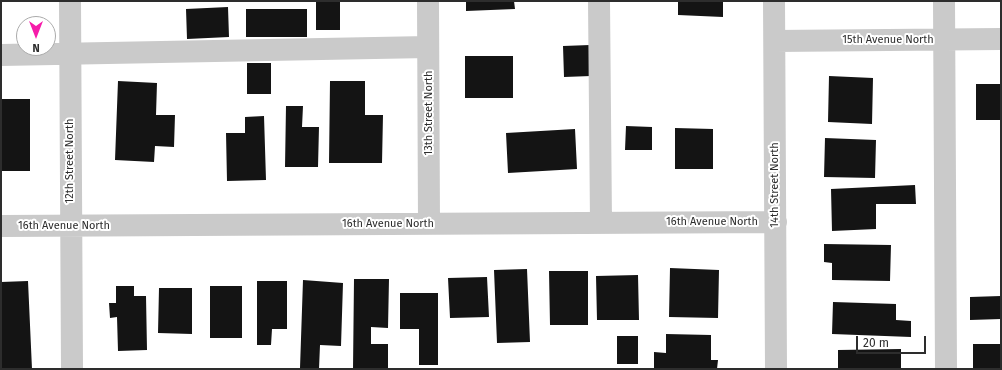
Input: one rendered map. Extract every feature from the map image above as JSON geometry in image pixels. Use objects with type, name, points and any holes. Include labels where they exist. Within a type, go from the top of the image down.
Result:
[{"type":"street","name":"12th Street North","points":[[70,1],[72,369]]},
{"type":"street","name":"13th Street North","points":[[428,1],[429,224]]},
{"type":"street","points":[[599,1],[601,223]]},
{"type":"street","name":"14th Street North","points":[[774,1],[776,369]]},
{"type":"street","points":[[944,1],[946,369]]},
{"type":"street","name":"15th Avenue North","points":[[774,41],[1001,40]]},
{"type":"street","points":[[1,55],[428,47]]},
{"type":"street","name":"16th Avenue North","points":[[1,226],[776,222]]},
{"type":"building","points":[[316,1],[340,1],[340,30],[316,30]]},
{"type":"building","points":[[466,1],[514,1],[515,9],[466,11]]},
{"type":"building","points":[[678,1],[723,1],[723,17],[678,15]]},
{"type":"building","points":[[228,7],[229,37],[187,39],[186,9]]},
{"type":"building","points":[[246,9],[307,9],[307,37],[246,37]]},
{"type":"building","points":[[590,45],[591,76],[564,77],[563,46]]},
{"type":"building","points":[[465,56],[513,56],[513,98],[465,98]]},
{"type":"building","points":[[247,63],[271,63],[271,94],[247,94]]},
{"type":"building","points":[[829,76],[873,78],[872,124],[828,122]]},
{"type":"building","points":[[118,81],[157,83],[156,115],[175,115],[174,147],[155,146],[154,162],[115,160]]},
{"type":"building","points":[[330,81],[365,81],[365,115],[383,115],[382,163],[329,163]]},
{"type":"building","points":[[976,84],[1001,84],[1001,120],[976,120]]},
{"type":"building","points":[[1,99],[30,99],[30,171],[1,171]]},
{"type":"building","points":[[286,106],[303,106],[302,127],[319,127],[318,167],[285,167]]},
{"type":"building","points":[[264,116],[266,180],[227,181],[226,133],[245,133],[245,117]]},
{"type":"building","points":[[626,126],[652,127],[652,150],[625,150]]},
{"type":"building","points":[[675,128],[713,129],[713,169],[675,169]]},
{"type":"building","points":[[575,129],[577,169],[508,173],[506,133]]},
{"type":"building","points":[[825,138],[876,140],[875,178],[824,177]]},
{"type":"building","points":[[915,185],[916,204],[876,204],[876,229],[832,231],[831,189]]},
{"type":"building","points":[[824,244],[891,245],[890,281],[832,280],[832,263],[824,262]]},
{"type":"building","points":[[670,268],[719,270],[718,318],[669,317]]},
{"type":"building","points":[[527,269],[530,342],[497,343],[494,270]]},
{"type":"building","points":[[549,271],[588,271],[588,325],[550,325]]},
{"type":"building","points":[[638,275],[639,320],[597,320],[596,276]]},
{"type":"building","points":[[487,277],[489,317],[450,318],[448,278]]},
{"type":"building","points":[[354,279],[389,279],[388,328],[371,327],[371,344],[388,344],[388,369],[353,369]]},
{"type":"building","points":[[303,280],[343,283],[341,346],[320,345],[319,369],[300,368]]},
{"type":"building","points":[[28,281],[32,369],[1,369],[1,282]]},
{"type":"building","points":[[257,281],[287,281],[287,329],[272,329],[271,345],[257,345]]},
{"type":"building","points":[[116,286],[134,286],[134,296],[146,296],[147,350],[118,351],[117,317],[110,318],[109,303],[116,303]]},
{"type":"building","points":[[210,286],[242,286],[242,338],[210,338]]},
{"type":"building","points":[[159,288],[192,288],[192,334],[158,333]]},
{"type":"building","points":[[400,293],[438,293],[438,365],[419,365],[419,329],[400,329]]},
{"type":"building","points":[[1001,296],[1001,319],[970,320],[970,297]]},
{"type":"building","points":[[833,302],[896,304],[896,320],[911,321],[911,337],[832,334]]},
{"type":"building","points":[[666,334],[711,335],[711,360],[718,360],[717,369],[654,369],[654,352],[666,353]]},
{"type":"building","points":[[617,336],[638,336],[638,364],[617,364]]},
{"type":"building","points":[[973,344],[1001,344],[1001,369],[973,369]]},
{"type":"building","points":[[901,349],[901,369],[838,369],[838,350]]}]
